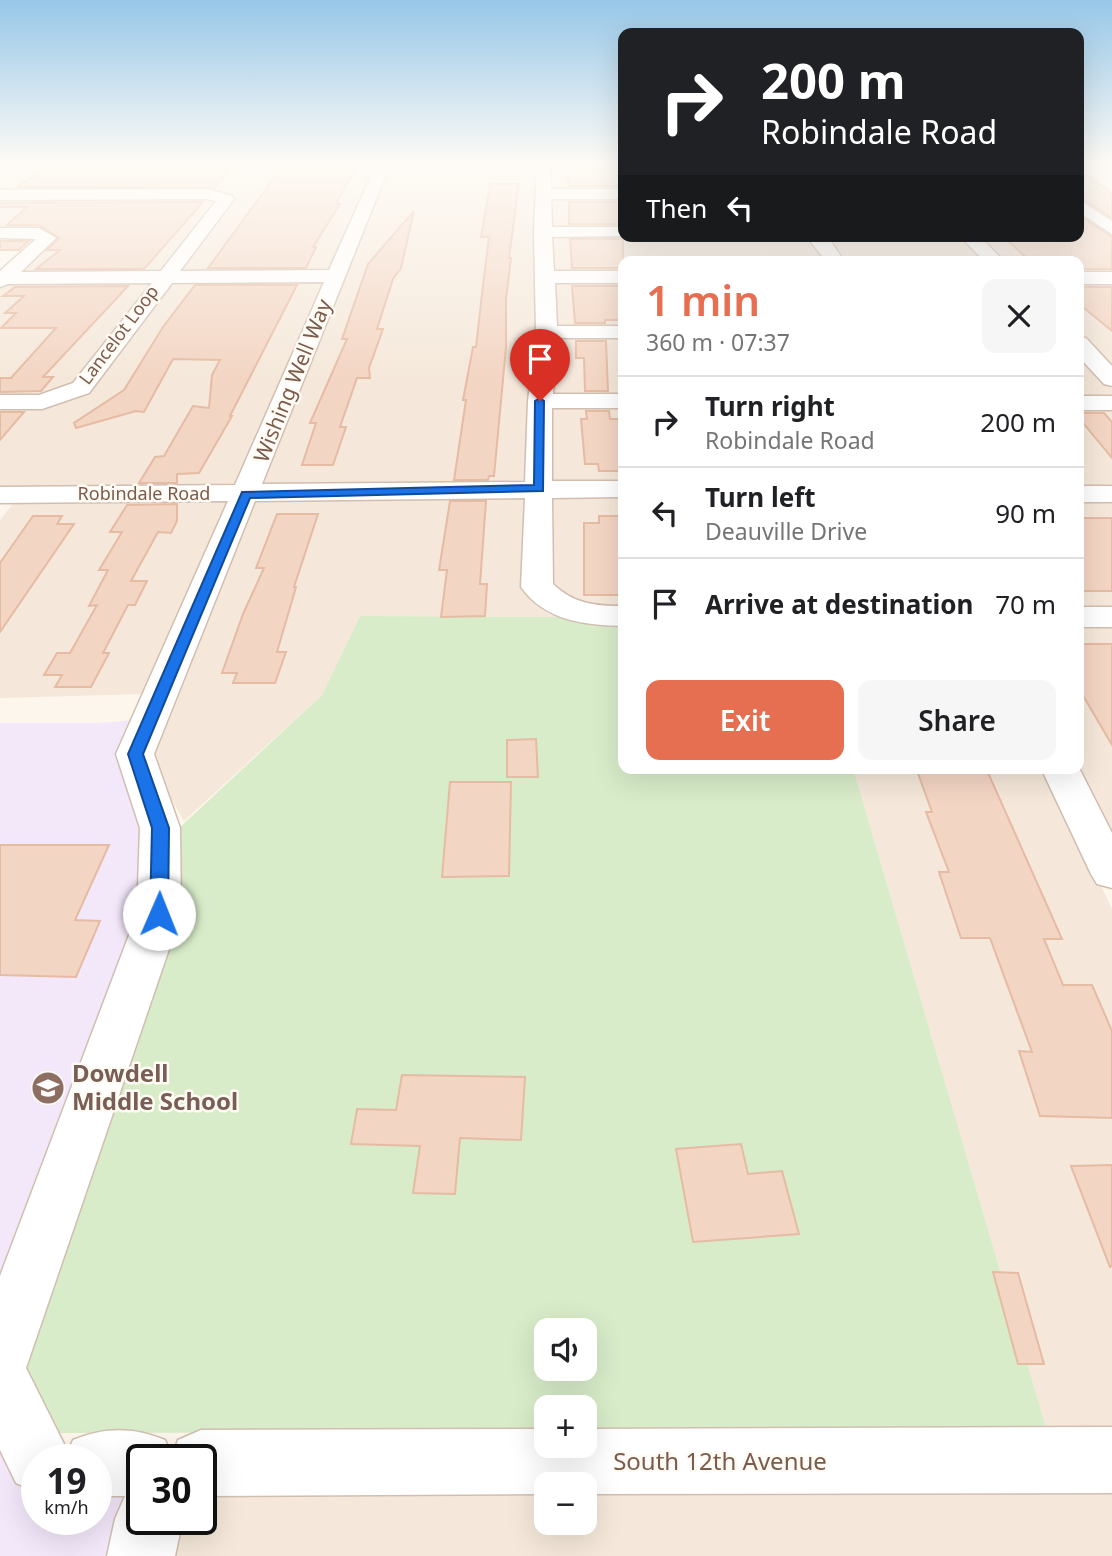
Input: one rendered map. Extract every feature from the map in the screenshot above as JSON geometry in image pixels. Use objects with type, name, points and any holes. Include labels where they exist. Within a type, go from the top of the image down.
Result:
[{"type":"street","points":[[1,279],[47,238],[42,235]]},
{"type":"street","name":"Lancelot Loop","points":[[0,402],[42,402],[81,388],[197,235]]},
{"type":"street","name":"Wishing Well Way","points":[[0,1357],[159,914],[160,828],[135,754],[353,235]]},
{"type":"street","points":[[542,235],[547,332],[540,401],[537,587],[555,605],[589,616],[618,616]]},
{"type":"street","points":[[976,242],[990,256]]},
{"type":"street","points":[[1,279],[336,276]]},
{"type":"street","points":[[546,277],[618,277]]},
{"type":"street","points":[[1084,278],[1112,278]]},
{"type":"street","points":[[547,332],[618,332]]},
{"type":"street","points":[[1084,349],[1112,379]]},
{"type":"street","points":[[540,401],[618,401]]},
{"type":"street","points":[[1084,403],[1112,403]]},
{"type":"street","name":"Robindale Road","points":[[3,499],[539,488],[618,489]]},
{"type":"street","points":[[1084,494],[1112,495]]},
{"type":"street","points":[[1084,617],[1112,617]]},
{"type":"street","points":[[1063,774],[1112,874]]},
{"type":"street","points":[[0,1383],[31,1444]]},
{"type":"street","name":"South 12th Avenue","points":[[217,1463],[1112,1460]]},
{"type":"street","points":[[141,1556],[146,1535]]},
{"type":"shaded area","points":[[49,235],[191,235],[158,275],[14,275],[54,237]]},
{"type":"shaded area","points":[[204,235],[347,235],[330,273],[173,275]]},
{"type":"shaded area","points":[[361,235],[539,235],[539,280],[529,483],[259,489]]},
{"type":"shaded area","points":[[549,235],[618,235],[618,242],[812,242],[824,256],[618,256],[618,275],[553,275]]},
{"type":"shaded area","points":[[1084,235],[1112,235],[1112,275],[1084,275],[1084,256],[997,256],[982,242],[1084,242]]},
{"type":"shaded area","points":[[828,242],[969,242],[983,256],[838,256]]},
{"type":"shaded area","points":[[328,278],[238,489],[0,489],[0,406],[86,390],[169,280]]},
{"type":"shaded area","points":[[9,280],[154,280],[73,386],[41,398],[0,398],[0,288]]},
{"type":"shaded area","points":[[553,280],[618,280],[618,329],[555,329]]},
{"type":"shaded area","points":[[1084,280],[1112,280],[1112,370],[1084,341]]},
{"type":"shaded area","points":[[555,335],[618,335],[618,397],[549,397]]},
{"type":"shaded area","points":[[1084,359],[1112,389],[1112,399],[1084,399]]},
{"type":"shaded area","points":[[549,405],[618,405],[618,484],[550,483]]},
{"type":"shaded area","points":[[1084,407],[1112,407],[1112,489],[1084,489]]},
{"type":"shaded area","points":[[529,494],[541,605],[539,608],[551,615],[566,617],[360,616],[322,695],[184,821],[164,787],[154,758],[158,732],[255,499]]},
{"type":"shaded area","points":[[550,494],[618,494],[618,609],[592,609],[549,585]]},
{"type":"shaded area","points":[[16,500],[233,500],[146,694],[0,698],[0,520]]},
{"type":"shaded area","points":[[1084,500],[1112,500],[1112,610],[1084,610]]},
{"type":"shaded area","points":[[1084,624],[1112,624],[1112,842],[1081,774],[1084,774]]},
{"type":"shaded area","name":"Dowdell Middle School","points":[[149,719],[159,914],[0,1357],[0,723],[98,723]]},
{"type":"shaded area","points":[[855,774],[1048,774],[1112,909],[1112,1431],[1047,1431]]},
{"type":"shaded area","points":[[0,1383],[29,1444],[21,1444],[21,1535],[112,1535],[112,1463],[126,1463],[126,1535],[140,1535],[140,1556],[0,1556]]},
{"type":"shaded area","points":[[1112,1475],[1112,1556],[148,1556],[153,1535],[217,1535],[217,1479],[534,1478],[534,1535],[597,1535],[597,1477]]},
{"type":"green space","points":[[360,616],[566,617],[618,622],[618,774],[855,774],[1047,1431],[597,1432],[597,1395],[534,1395],[534,1432],[60,1433],[22,1362],[177,830],[322,695]]},
{"type":"building","points":[[54,235],[174,235],[144,269],[36,269],[60,250],[47,250],[59,238]]},
{"type":"building","points":[[233,235],[321,235],[306,268],[208,268]]},
{"type":"building","points":[[394,235],[409,235],[401,268],[393,279],[377,329],[383,329],[369,368],[370,378],[357,378],[340,427],[346,427],[333,465],[302,465],[316,423],[310,423],[347,339],[342,339],[368,264]]},
{"type":"building","points":[[481,235],[512,235],[506,299],[506,347],[494,476],[489,476],[488,480],[454,480],[466,400],[463,400],[473,347],[476,347],[489,237],[481,237]]},
{"type":"building","points":[[1084,235],[1112,237],[1112,269],[1084,269],[1084,256],[1025,256],[1009,242],[1084,242]]},
{"type":"building","points":[[570,239],[618,239],[618,242],[623,242],[623,256],[618,256],[618,268],[572,268]]},
{"type":"building","points":[[0,241],[29,241],[19,250],[0,250]]},
{"type":"building","points":[[195,285],[297,285],[232,416],[199,473],[177,474],[177,483],[139,483],[155,457],[164,456],[193,406],[209,408],[212,375],[220,360],[173,359],[144,412],[136,411],[76,428],[74,423],[124,390],[163,327]]},
{"type":"building","points":[[128,286],[43,377],[53,377],[41,391],[0,392],[0,378],[11,378],[56,328],[1,328],[16,313],[5,313],[24,296],[3,296],[15,287]]},
{"type":"building","points":[[572,286],[618,286],[618,320],[575,323]]},
{"type":"building","points":[[1084,287],[1112,287],[1112,331],[1084,308]]},
{"type":"building","points":[[576,341],[606,341],[608,391],[585,391],[584,358],[576,358]]},
{"type":"building","points":[[586,411],[609,411],[610,419],[618,419],[618,471],[599,471],[598,464],[585,464],[581,419],[587,419]]},
{"type":"building","points":[[0,412],[24,412],[0,440]]},
{"type":"building","points":[[1084,413],[1104,413],[1112,422],[1112,458],[1084,424]]},
{"type":"building","points":[[450,501],[486,501],[480,584],[487,584],[485,616],[441,617],[447,570],[439,570]]},
{"type":"building","points":[[177,504],[177,521],[171,533],[158,532],[131,581],[147,581],[135,605],[128,605],[103,653],[109,653],[91,687],[55,687],[62,675],[44,675],[57,653],[70,653],[97,605],[89,606],[108,570],[99,570],[122,532],[110,532],[127,505]]},
{"type":"building","points":[[277,514],[318,514],[294,587],[277,652],[286,652],[275,683],[233,683],[237,673],[222,673],[243,614],[264,568],[256,568]]},
{"type":"building","points":[[33,516],[62,516],[57,524],[74,524],[0,632],[0,563]]},
{"type":"building","points":[[599,516],[618,516],[618,595],[584,595],[584,523],[599,523]]},
{"type":"building","points":[[1084,518],[1112,518],[1112,591],[1084,591]]},
{"type":"building","points":[[1084,644],[1112,644],[1112,745],[1084,697]]},
{"type":"building","points":[[536,739],[538,777],[507,777],[507,740]]},
{"type":"building","points":[[918,774],[989,774],[1062,939],[1044,939],[1063,985],[1092,985],[1112,1031],[1112,1118],[1040,1116],[1019,1051],[1032,1052],[990,938],[961,938],[939,872],[949,872],[926,812],[932,812]]},
{"type":"building","points":[[450,782],[511,782],[509,876],[442,877]]},
{"type":"building","points":[[0,845],[109,845],[75,920],[100,921],[76,977],[0,975]]},
{"type":"building","points":[[402,1075],[525,1077],[521,1140],[460,1138],[455,1194],[413,1193],[420,1146],[351,1144],[357,1109],[396,1110]]},
{"type":"building","points":[[741,1144],[748,1174],[782,1171],[799,1234],[693,1242],[676,1149]]},
{"type":"building","points":[[1112,1165],[1112,1266],[1110,1267],[1071,1166]]},
{"type":"building","points":[[993,1272],[1018,1273],[1044,1364],[1018,1364]]},
{"type":"place","name":"Dowdell Middle School","points":[[48,1088]]},
{"type":"route","points":[[159,914],[160,828],[135,754],[246,494],[539,488],[540,401]]}]
